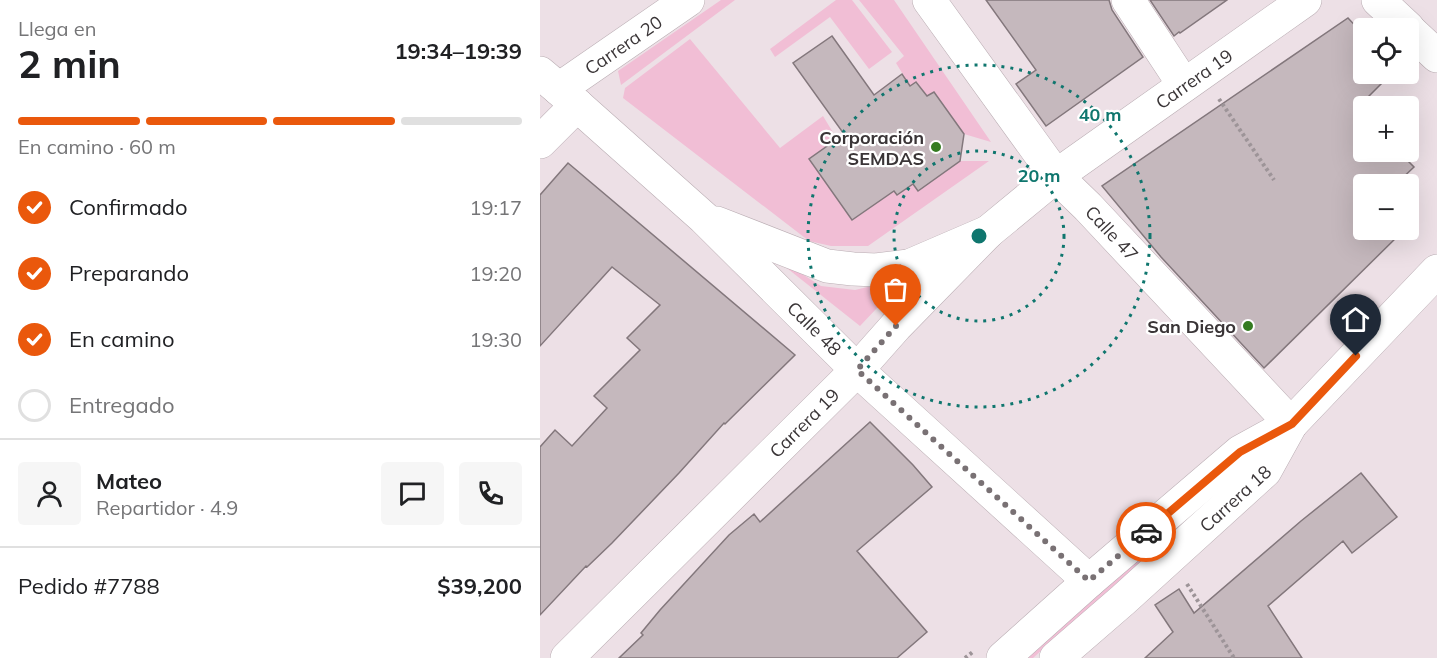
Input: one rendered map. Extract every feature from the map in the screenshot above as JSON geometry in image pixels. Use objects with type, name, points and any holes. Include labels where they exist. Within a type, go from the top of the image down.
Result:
[{"type":"street","name":"Carrera 20","points":[[540,142],[559,89],[688,0]]},
{"type":"street","name":"Calle 47","points":[[929,0],[1056,176],[1089,207],[1292,424]]},
{"type":"street","points":[[1128,0],[1193,80]]},
{"type":"street","name":"Carrera 19","points":[[574,655],[857,370],[896,326],[988,232],[1056,176],[1305,0]]},
{"type":"street","points":[[1378,0],[1397,18]]},
{"type":"street","points":[[1419,39],[1437,56]]},
{"type":"street","name":"Calle 48","points":[[559,89],[704,218],[857,370],[1089,581]]},
{"type":"street","name":"Calle 48","points":[[704,218],[827,266],[853,269],[876,270],[909,266],[988,232]]},
{"type":"street","name":"Carrera 18","points":[[1056,658],[1265,471],[1292,424],[1437,271]]},
{"type":"street","name":"Carrera 18","points":[[1003,658],[1240,452],[1292,424]]},
{"type":"path","points":[[1193,80],[1274,180]]},
{"type":"path","points":[[1170,558],[1234,658]]},
{"type":"shaded area","points":[[721,0],[735,0],[621,85],[618,71]]},
{"type":"shaded area","points":[[836,0],[852,0],[892,52],[869,69],[830,17],[775,57],[770,49]]},
{"type":"shaded area","points":[[859,0],[894,0],[991,142],[964,134],[934,92],[927,96],[917,82],[910,86],[896,63],[904,56]]},
{"type":"shaded area","points":[[690,39],[780,148],[823,116],[837,139],[809,159],[852,220],[894,191],[898,195],[913,184],[918,191],[960,161],[989,161],[868,246],[831,246],[809,241],[623,98],[625,88]]},
{"type":"shaded area","points":[[785,263],[821,286],[855,290],[880,284],[893,291],[860,326],[783,265]]},
{"type":"shaded area","points":[[1181,521],[1184,523],[1033,658],[1027,658]]},
{"type":"building","points":[[986,0],[1109,0],[1112,10],[1143,57],[1046,126],[1016,84],[1036,70]]},
{"type":"building","points":[[1150,0],[1227,0],[1174,36]]},
{"type":"building","points":[[1348,18],[1353,23],[1353,84],[1381,84],[1369,96],[1353,96],[1353,162],[1409,162],[1414,167],[1407,174],[1353,174],[1353,240],[1394,240],[1264,368],[1161,257],[1102,186]]},
{"type":"building","name":"Corporación SEMDAS","points":[[832,36],[874,95],[902,74],[910,86],[916,82],[927,96],[934,92],[964,134],[960,161],[918,191],[913,184],[897,195],[894,191],[852,220],[809,159],[844,134],[793,63]]},
{"type":"building","points":[[568,163],[795,355],[724,423],[612,543],[586,566],[540,615],[540,447],[555,430],[572,446],[607,408],[594,396],[640,350],[627,338],[660,305],[612,267],[540,346],[540,195]]},
{"type":"building","points":[[870,422],[932,487],[857,551],[927,632],[897,658],[619,658],[643,635],[641,633],[660,610],[729,535],[754,514],[760,522]]},
{"type":"building","points":[[1361,473],[1397,517],[1352,553],[1343,541],[1268,606],[1302,658],[1145,658],[1173,632],[1155,605],[1179,589],[1194,613]]},
{"type":"way so far","points":[[896,326],[857,370],[1089,581],[1146,532]]},
{"type":"place","name":"Corporación SEMDAS","points":[[936,147]]},
{"type":"place","name":"San Diego","points":[[1248,326]]},
{"type":"route","points":[[1146,532],[1240,452],[1292,424],[1356,356]]}]
